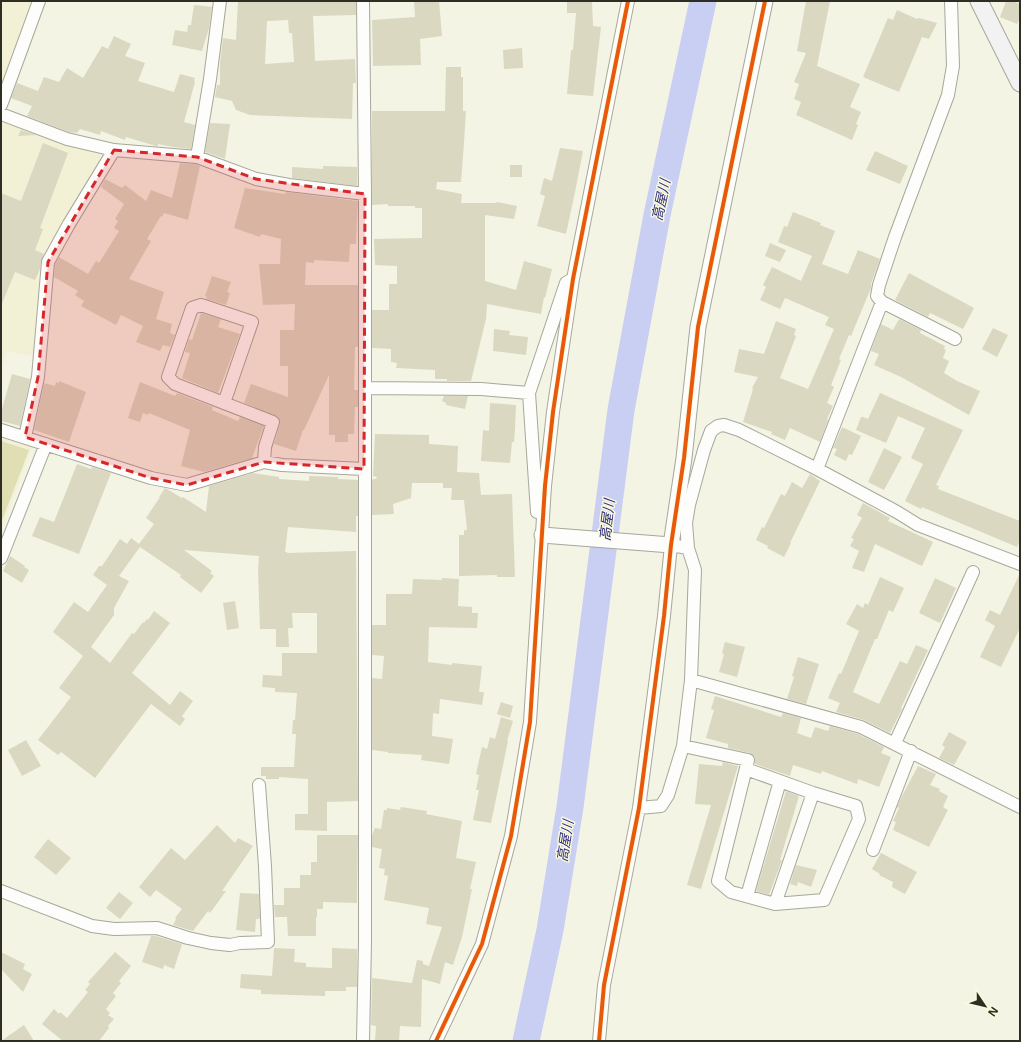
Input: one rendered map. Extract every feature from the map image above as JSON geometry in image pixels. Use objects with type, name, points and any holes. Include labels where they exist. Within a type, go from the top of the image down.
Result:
[{"type":"main road","points":[[979,1],[1020,83]]},
{"type":"street","points":[[1,105],[39,1]]},
{"type":"street","points":[[197,157],[210,79],[220,1]]},
{"type":"street","points":[[362,1],[365,194],[363,1041]]},
{"type":"street","points":[[436,1041],[482,944],[511,836],[530,722],[545,486],[553,412],[573,279],[628,1]]},
{"type":"street","points":[[599,1041],[604,985],[638,808],[664,616],[671,545],[684,458],[698,327],[765,1]]},
{"type":"street","points":[[951,1],[953,66],[948,96],[895,237],[879,285],[877,296],[882,302],[955,339]]},
{"type":"street","points":[[1,114],[67,138],[114,150],[197,157],[256,179],[289,185],[365,194]]},
{"type":"street","points":[[26,437],[38,377],[48,262],[69,224],[114,150]]},
{"type":"street","points":[[543,529],[537,518],[529,393],[566,283],[573,279]]},
{"type":"street","points":[[817,469],[882,302]]},
{"type":"street","points":[[224,403],[252,322],[201,305],[192,308],[168,377],[175,384],[224,403],[273,422],[265,447],[264,462]]},
{"type":"street","points":[[365,388],[481,388],[529,393]]},
{"type":"street","points":[[638,808],[661,806],[668,795],[684,746],[691,680],[695,570],[688,548],[686,523],[689,505],[704,450],[711,431],[718,426],[724,425],[739,430],[817,469],[918,525],[1020,564]]},
{"type":"street","points":[[1,430],[152,478],[187,485],[264,462],[282,465],[364,469]]},
{"type":"street","points":[[1,558],[46,444]]},
{"type":"street","points":[[543,529],[688,548]]},
{"type":"street","points":[[895,743],[973,572]]},
{"type":"street","points":[[691,680],[861,727],[1020,807]]},
{"type":"street","points":[[684,746],[748,760],[718,881],[731,892],[775,904],[824,900],[859,819],[856,806],[813,793],[746,769]]},
{"type":"street","points":[[873,850],[911,751]]},
{"type":"street","points":[[747,896],[780,781]]},
{"type":"street","points":[[1,891],[92,926],[114,929],[157,928],[188,938],[230,945],[240,943],[268,942],[265,866],[259,785]]},
{"type":"street","points":[[775,904],[813,793]]},
{"type":"highlighted area","points":[[114,150],[197,157],[256,179],[365,194],[364,469],[264,462],[187,485],[151,478],[25,437],[38,377],[48,262]]},
{"type":"shaded area","points":[[1,1],[32,1],[1,85]]},
{"type":"shaded area","points":[[1,121],[74,147],[97,149],[102,157],[56,240],[36,357],[7,351],[1,370]]},
{"type":"shaded area","points":[[1,438],[32,447],[1,531]]},
{"type":"shaded area","points":[[1,441],[29,450],[1,523]]},
{"type":"building","points":[[238,1],[356,1],[356,15],[313,16],[315,61],[355,59],[356,83],[353,83],[352,119],[250,115],[236,110],[232,101],[215,97],[217,85],[220,85],[220,63],[223,38],[236,40]],"holes":[[[288,20],[289,33],[292,33],[294,62],[265,64],[267,21]]]},
{"type":"building","points":[[414,1],[439,1],[442,36],[420,39],[421,65],[373,66],[372,20],[415,17]]},
{"type":"building","points":[[567,1],[592,1],[593,26],[601,27],[593,96],[567,94],[576,13],[567,13]]},
{"type":"building","points":[[806,1],[830,1],[817,66],[860,84],[850,107],[861,112],[852,140],[796,115],[801,102],[794,99],[799,84],[794,82],[806,53],[797,51]]},
{"type":"building","points":[[1006,1],[1013,1],[1020,4],[1020,18],[1017,24],[1000,17]]},
{"type":"building","points":[[194,5],[212,7],[209,28],[202,51],[172,45],[175,30],[187,32],[188,25],[191,25]]},
{"type":"building","points":[[897,10],[917,19],[919,18],[937,23],[929,39],[922,37],[899,92],[863,77],[888,18],[893,20]]},
{"type":"building","points":[[114,36],[131,44],[125,56],[145,63],[138,81],[174,92],[180,74],[195,78],[184,122],[195,125],[191,149],[158,144],[158,146],[156,146],[126,137],[125,140],[101,131],[100,135],[80,129],[77,133],[69,132],[27,116],[32,106],[11,98],[17,83],[38,91],[44,77],[59,82],[67,68],[83,78],[102,46],[108,49]]},
{"type":"building","points":[[522,48],[523,68],[504,69],[503,50]]},
{"type":"building","points":[[446,67],[461,67],[461,77],[463,77],[463,111],[466,111],[461,182],[437,182],[436,189],[462,194],[461,203],[497,202],[517,206],[514,219],[485,215],[485,281],[516,290],[524,261],[552,269],[541,314],[487,304],[486,319],[471,381],[447,381],[447,379],[435,379],[435,370],[396,368],[397,363],[391,362],[391,349],[372,348],[372,310],[389,310],[389,284],[397,284],[397,266],[375,265],[374,239],[422,238],[422,208],[415,208],[415,206],[388,206],[388,204],[372,205],[372,111],[445,111]]},
{"type":"building","points":[[210,123],[230,124],[225,159],[205,152]]},
{"type":"building","points":[[21,130],[36,135],[18,136]]},
{"type":"building","points":[[43,143],[68,153],[40,228],[43,229],[35,250],[44,254],[35,280],[15,272],[1,306],[1,193],[21,201]]},
{"type":"building","points":[[560,148],[583,151],[566,234],[537,226],[545,196],[540,194],[544,178],[552,181]]},
{"type":"building","points":[[875,151],[908,166],[900,184],[866,170]]},
{"type":"building","points":[[180,163],[195,164],[200,166],[188,220],[164,213],[162,217],[161,216],[147,239],[151,241],[129,279],[164,292],[156,319],[172,324],[170,333],[175,335],[170,347],[163,345],[160,351],[136,342],[143,326],[121,315],[116,325],[81,306],[84,301],[75,295],[78,291],[54,277],[55,264],[59,257],[88,274],[96,261],[99,263],[119,231],[114,228],[118,221],[115,219],[124,204],[101,187],[105,179],[122,188],[125,185],[146,201],[151,190],[172,198]]},
{"type":"building","points":[[510,165],[522,165],[522,177],[510,177]]},
{"type":"building","points":[[323,166],[357,167],[357,186],[292,178],[292,167],[323,169]]},
{"type":"building","points":[[245,188],[285,194],[286,192],[358,201],[356,244],[350,244],[349,262],[314,260],[314,263],[306,262],[305,285],[358,285],[358,347],[355,347],[354,390],[358,390],[358,407],[355,407],[354,434],[348,434],[348,442],[335,442],[335,435],[329,435],[329,375],[303,430],[296,451],[274,444],[280,424],[278,417],[244,403],[251,384],[288,397],[288,366],[280,366],[280,330],[294,330],[295,304],[263,305],[259,264],[280,264],[281,239],[261,234],[260,237],[234,228]]},
{"type":"building","points":[[793,212],[821,223],[820,225],[835,231],[822,264],[848,274],[858,250],[880,259],[871,288],[851,336],[849,335],[839,359],[841,360],[831,385],[834,387],[827,403],[833,406],[827,419],[828,420],[820,442],[790,428],[785,440],[771,434],[772,432],[743,422],[753,389],[752,388],[758,377],[734,372],[739,349],[764,354],[776,321],[796,329],[794,335],[796,336],[780,378],[808,389],[834,329],[825,325],[829,317],[785,298],[780,309],[760,300],[766,287],[763,285],[772,267],[801,281],[812,256],[778,242],[784,226],[787,227]]},
{"type":"building","points":[[770,243],[786,250],[780,262],[765,256]]},
{"type":"building","points":[[909,273],[974,308],[963,329],[930,313],[928,317],[895,300]]},
{"type":"building","points":[[212,276],[231,282],[227,292],[230,293],[226,305],[206,299],[207,297],[205,296]]},
{"type":"building","points":[[201,313],[221,319],[218,327],[240,334],[218,393],[182,378],[190,353],[185,352],[189,339],[192,340]]},
{"type":"building","points":[[899,319],[921,330],[920,333],[945,346],[944,349],[946,350],[943,358],[949,361],[944,373],[957,381],[980,391],[969,415],[901,377],[874,365],[879,354],[871,351],[881,324],[893,330]]},
{"type":"building","points":[[993,328],[1008,335],[997,357],[982,349]]},
{"type":"building","points":[[494,329],[510,331],[509,335],[528,337],[526,355],[493,351]]},
{"type":"building","points":[[12,374],[30,379],[20,426],[1,421],[1,412]]},
{"type":"building","points":[[59,381],[86,392],[69,442],[34,430],[44,383],[55,386],[56,382],[59,383]]},
{"type":"building","points":[[140,382],[175,396],[177,393],[213,407],[212,410],[238,421],[240,417],[264,426],[252,458],[204,472],[181,466],[190,430],[149,413],[148,415],[143,413],[140,422],[128,418]]},
{"type":"building","points":[[880,393],[963,430],[936,485],[939,486],[938,489],[1020,521],[1020,540],[1017,547],[922,507],[921,509],[905,501],[923,464],[911,458],[925,428],[898,416],[886,443],[856,430],[861,417],[868,419]]},
{"type":"building","points":[[444,396],[468,396],[465,409],[446,405],[446,403],[442,401]]},
{"type":"building","points":[[490,403],[516,405],[514,442],[512,442],[510,463],[481,461],[483,430],[489,431]]},
{"type":"building","points":[[842,427],[861,436],[852,455],[849,454],[846,461],[834,455],[837,449],[833,448]]},
{"type":"building","points":[[375,434],[429,435],[429,444],[458,446],[457,472],[479,473],[481,495],[512,494],[515,577],[497,577],[497,575],[459,576],[459,535],[464,535],[464,530],[467,530],[464,500],[451,500],[452,488],[443,488],[443,483],[412,483],[411,498],[393,504],[394,514],[372,515],[372,481],[377,477],[373,476]]},
{"type":"building","points":[[884,448],[902,457],[884,490],[868,482]]},
{"type":"building","points":[[77,464],[91,469],[92,467],[111,473],[79,554],[32,536],[40,517],[54,522]]},
{"type":"building","points":[[253,473],[279,477],[279,479],[309,481],[309,476],[338,477],[338,479],[358,480],[358,516],[356,516],[356,532],[288,527],[285,552],[356,551],[358,801],[327,802],[327,831],[295,830],[295,814],[308,814],[308,779],[279,777],[279,779],[266,779],[266,776],[261,776],[261,767],[294,767],[296,734],[292,734],[293,720],[295,720],[297,693],[275,692],[275,688],[262,687],[263,675],[282,676],[282,653],[317,653],[317,613],[292,613],[293,628],[288,628],[289,647],[276,647],[276,629],[260,629],[258,571],[259,556],[184,550],[212,571],[210,573],[214,576],[201,593],[180,577],[181,575],[140,547],[119,576],[129,581],[114,608],[114,615],[91,647],[110,663],[132,633],[134,634],[143,622],[144,623],[147,619],[148,620],[154,611],[170,623],[132,673],[170,705],[180,691],[193,701],[182,716],[185,719],[180,726],[151,704],[95,778],[61,752],[58,755],[38,740],[71,697],[59,688],[83,656],[53,632],[74,602],[88,612],[107,585],[93,575],[99,566],[102,566],[120,539],[127,544],[131,538],[139,544],[154,524],[146,518],[165,488],[182,498],[183,497],[206,512],[209,486]]},
{"type":"building","points":[[810,474],[820,481],[784,557],[756,540],[762,527],[764,528],[781,494],[785,496],[792,482],[802,488]]},
{"type":"building","points":[[863,503],[890,518],[888,521],[933,542],[922,566],[875,544],[864,572],[852,568],[859,551],[850,546],[854,539],[851,538],[862,518],[857,515]]},
{"type":"building","points":[[10,556],[29,570],[22,583],[3,571]]},
{"type":"building","points":[[1020,573],[1020,628],[1001,667],[980,657],[995,626],[985,620],[990,610],[1000,615]]},
{"type":"building","points":[[880,577],[904,588],[893,612],[889,610],[853,692],[879,704],[900,661],[907,664],[916,645],[928,650],[890,733],[864,720],[836,712],[840,703],[828,698],[839,673],[841,674],[859,631],[846,624],[857,604],[863,608],[865,603],[868,605]]},
{"type":"building","points":[[442,578],[459,579],[458,606],[472,607],[472,613],[478,613],[477,628],[429,627],[428,662],[452,665],[452,663],[482,666],[479,692],[484,692],[482,705],[440,699],[439,714],[433,713],[432,736],[453,739],[449,764],[421,760],[422,755],[388,753],[372,750],[372,678],[382,679],[384,656],[372,655],[372,625],[386,625],[386,594],[412,594],[413,579],[442,580]]},
{"type":"building","points":[[935,578],[956,588],[940,623],[919,613]]},
{"type":"building","points":[[235,601],[239,628],[227,630],[223,603]]},
{"type":"building","points":[[725,642],[745,647],[737,677],[719,672],[724,654],[722,653]]},
{"type":"building","points":[[798,657],[819,664],[806,704],[787,699]]},
{"type":"building","points":[[715,696],[781,717],[783,713],[801,718],[797,733],[811,738],[815,727],[828,731],[830,726],[858,734],[884,747],[881,753],[891,757],[879,787],[858,779],[857,784],[822,771],[821,774],[793,765],[790,776],[755,764],[755,757],[750,753],[728,748],[728,744],[706,738],[714,710],[711,709]]},
{"type":"building","points":[[501,702],[513,706],[510,718],[497,714]]},
{"type":"building","points":[[501,717],[513,721],[507,741],[491,823],[473,820],[479,790],[476,790],[479,775],[476,774],[482,747],[487,749],[490,737],[495,739]]},
{"type":"building","points":[[949,732],[967,742],[954,765],[939,758],[945,747],[942,745]]},
{"type":"building","points":[[26,740],[41,766],[22,776],[8,750]]},
{"type":"building","points":[[723,762],[738,766],[701,889],[687,885],[711,805],[695,804],[699,764],[722,766]]},
{"type":"building","points":[[918,766],[936,774],[930,785],[940,789],[939,791],[948,796],[943,807],[948,810],[929,847],[893,830],[896,822],[893,821],[899,808],[897,807]]},
{"type":"building","points":[[786,791],[799,796],[780,860],[782,860],[769,895],[756,891]]},
{"type":"building","points":[[401,807],[427,811],[426,814],[462,821],[456,858],[476,862],[462,937],[453,965],[445,962],[440,984],[422,979],[421,1027],[400,1026],[399,1041],[375,1041],[376,1026],[371,1025],[372,978],[412,983],[417,960],[423,961],[423,964],[429,966],[442,927],[426,924],[429,908],[384,900],[388,876],[384,875],[385,869],[379,868],[382,849],[372,847],[372,835],[375,828],[381,829],[384,810],[387,810],[387,808],[400,810]]},
{"type":"building","points":[[217,825],[235,843],[238,838],[253,846],[222,891],[226,891],[210,913],[208,911],[193,931],[173,925],[176,919],[175,918],[182,909],[156,890],[150,897],[139,887],[171,848],[185,860]]},
{"type":"building","points":[[317,835],[358,835],[357,903],[323,902],[323,909],[317,909],[316,936],[288,936],[287,917],[275,917],[274,905],[284,905],[284,888],[300,888],[300,875],[311,875],[311,862],[317,862]]},
{"type":"building","points":[[48,839],[71,858],[56,875],[34,857]]},
{"type":"building","points":[[881,853],[917,872],[905,894],[892,887],[893,882],[879,875],[880,874],[872,869]]},
{"type":"building","points":[[796,865],[817,870],[811,887],[798,882],[797,886],[790,884]]},
{"type":"building","points":[[119,892],[133,903],[120,919],[106,908]]},
{"type":"building","points":[[240,893],[259,894],[260,917],[259,919],[256,919],[255,932],[236,930]]},
{"type":"building","points":[[151,936],[156,936],[182,944],[174,969],[164,965],[163,969],[142,962]]},
{"type":"building","points":[[274,948],[295,949],[294,962],[306,963],[306,967],[332,968],[332,948],[357,949],[357,987],[346,987],[346,991],[325,991],[325,996],[261,994],[261,990],[240,988],[241,974],[272,976]]},
{"type":"building","points":[[1,952],[25,964],[23,969],[32,974],[23,992],[1,969]]},
{"type":"building","points":[[115,952],[131,966],[119,981],[121,983],[113,993],[116,996],[106,1009],[110,1013],[108,1015],[114,1019],[108,1026],[109,1028],[99,1041],[63,1041],[42,1024],[54,1009],[59,1014],[60,1012],[67,1018],[88,992],[85,990],[90,984],[88,982]]},
{"type":"building","points":[[24,1025],[34,1041],[1,1041]]},
{"type":"waterway","name":"高屋川","points":[[526,1041],[550,930],[570,807],[621,410],[657,215],[703,1]]},
{"type":"cycle path","points":[[436,1041],[482,944],[511,836],[530,722],[545,486],[553,412],[573,279],[628,1]]},
{"type":"cycle path","points":[[599,1041],[604,985],[639,808],[664,616],[671,545],[684,458],[698,327],[765,1]]}]
